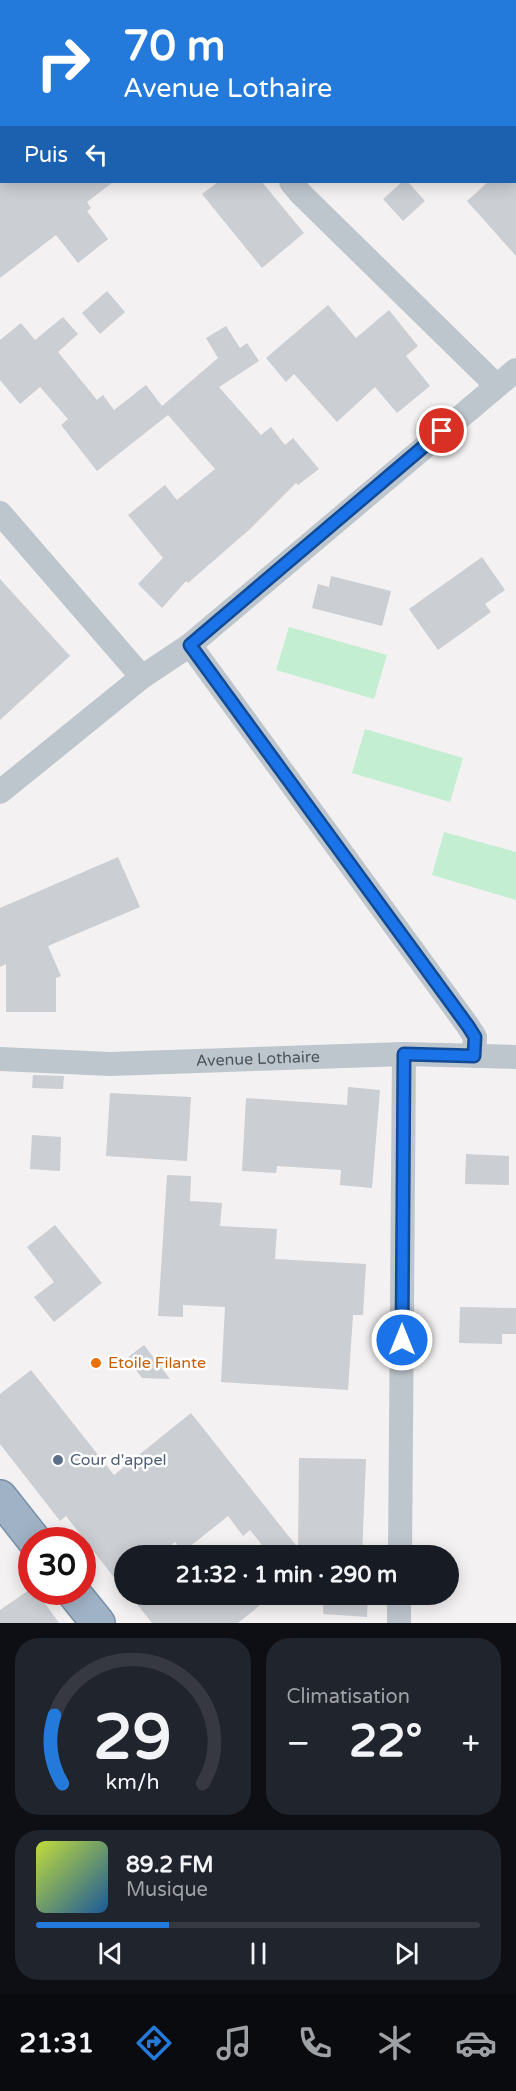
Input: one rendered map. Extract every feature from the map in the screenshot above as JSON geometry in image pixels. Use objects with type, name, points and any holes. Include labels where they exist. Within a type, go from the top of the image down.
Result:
[{"type":"highway","points":[[0,1497],[24,1527]]},
{"type":"highway","points":[[84,1605],[98,1623]]},
{"type":"street","points":[[292,183],[496,385]]},
{"type":"street","points":[[0,792],[142,677],[190,645],[516,370]]},
{"type":"street","points":[[0,513],[142,677]]},
{"type":"street","points":[[190,645],[468,1026],[475,1037],[474,1056]]},
{"type":"street","points":[[400,1545],[404,1054]]},
{"type":"street","name":"Avenue Lothaire","points":[[0,1059],[110,1064],[404,1054],[516,1057]]},
{"type":"street","points":[[399,1605],[399,1623]]},
{"type":"green space","points":[[289,627],[387,655],[374,699],[276,670]]},
{"type":"green space","points":[[365,729],[463,758],[450,802],[352,773]]},
{"type":"green space","points":[[444,832],[516,852],[516,900],[432,875]]},
{"type":"building","points":[[0,183],[112,183],[87,202],[91,208],[87,211],[108,239],[78,263],[56,235],[0,278]]},
{"type":"building","points":[[217,183],[263,183],[304,233],[262,268],[202,194]]},
{"type":"building","points":[[401,183],[409,183],[425,201],[403,221],[383,199]]},
{"type":"building","points":[[487,183],[516,183],[516,256],[467,201]]},
{"type":"building","points":[[107,291],[125,312],[100,334],[82,313]]},
{"type":"building","points":[[328,305],[356,338],[389,310],[418,346],[406,356],[430,386],[397,413],[375,387],[337,422],[294,374],[286,382],[266,358]]},
{"type":"building","points":[[63,317],[78,334],[58,352],[97,400],[103,395],[114,410],[146,385],[162,406],[218,358],[206,338],[226,326],[240,348],[247,343],[259,361],[219,387],[261,435],[271,427],[285,445],[293,438],[319,469],[298,485],[296,483],[250,529],[188,583],[186,581],[162,608],[138,584],[163,558],[128,515],[165,485],[177,500],[215,469],[168,415],[97,471],[61,425],[68,419],[40,387],[20,404],[0,380],[0,340],[21,323],[35,340]]},
{"type":"building","points":[[482,557],[505,590],[485,604],[491,612],[438,650],[409,609]]},
{"type":"building","points":[[331,576],[391,591],[382,626],[312,608],[318,584],[329,587]]},
{"type":"building","points":[[0,579],[70,656],[0,720]]},
{"type":"building","points":[[118,857],[140,907],[48,946],[61,976],[56,978],[56,1012],[6,1012],[6,964],[0,967],[0,908]]},
{"type":"building","points":[[33,1075],[64,1076],[63,1089],[32,1088]]},
{"type":"building","points":[[348,1087],[380,1090],[372,1188],[340,1185],[341,1170],[277,1166],[276,1173],[242,1171],[246,1098],[347,1105]]},
{"type":"building","points":[[110,1093],[191,1097],[187,1161],[106,1156]]},
{"type":"building","points":[[32,1135],[61,1137],[60,1171],[30,1169]]},
{"type":"building","points":[[466,1154],[509,1156],[509,1185],[465,1184]]},
{"type":"building","points":[[167,1175],[191,1176],[190,1201],[222,1203],[220,1226],[277,1229],[275,1259],[366,1264],[363,1315],[353,1315],[348,1390],[221,1382],[225,1307],[183,1305],[183,1317],[158,1316]]},
{"type":"building","points":[[55,1225],[102,1283],[54,1322],[34,1297],[54,1282],[27,1247]]},
{"type":"building","points":[[460,1307],[516,1308],[516,1334],[502,1334],[502,1344],[459,1343]]},
{"type":"building","points":[[144,1345],[170,1379],[142,1378],[127,1358]]},
{"type":"building","points":[[31,1370],[114,1475],[191,1413],[296,1545],[262,1545],[250,1530],[243,1536],[228,1516],[192,1545],[177,1545],[175,1542],[171,1545],[114,1545],[114,1577],[96,1554],[96,1527],[75,1527],[66,1516],[60,1521],[0,1444],[0,1394]]},
{"type":"building","points":[[299,1458],[366,1459],[362,1545],[298,1545]]},
{"type":"building","points":[[18,1598],[18,1605],[46,1605],[59,1623],[0,1623],[0,1610]]},
{"type":"building","points":[[138,1605],[260,1605],[238,1623],[152,1623]]},
{"type":"building","points":[[323,1605],[368,1605],[367,1617],[323,1614]]},
{"type":"place","name":"Etoile Filante","points":[[96,1363]]},
{"type":"place","name":"Cour d'appel","points":[[58,1460]]},
{"type":"route","points":[[402,1340],[404,1054],[474,1056],[475,1037],[190,645],[442,431]]}]
